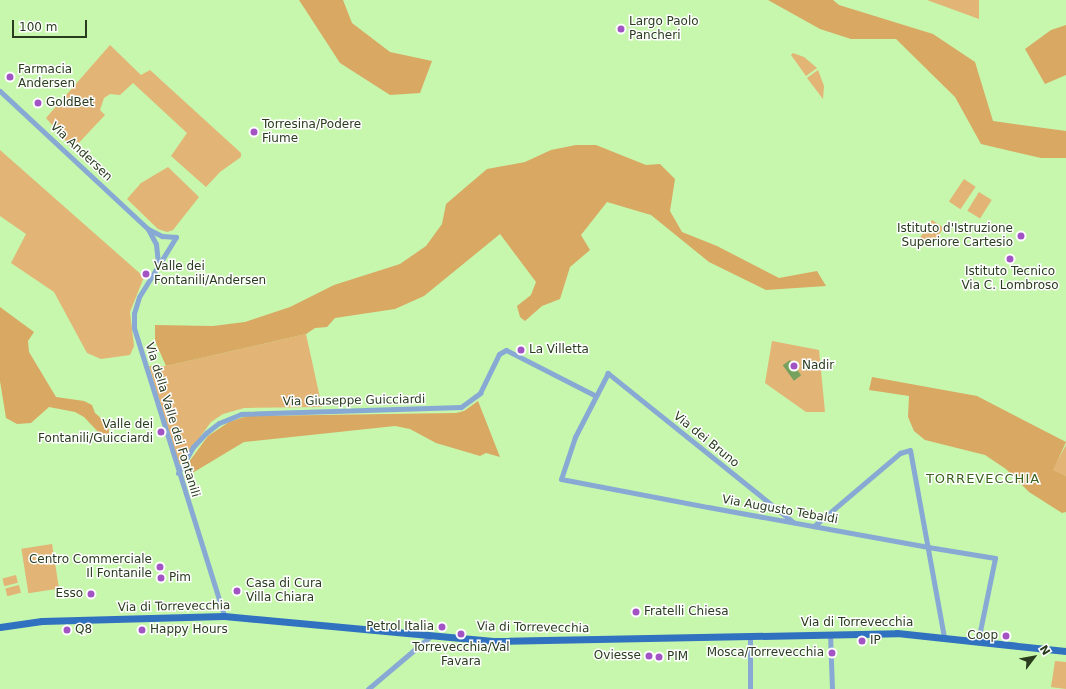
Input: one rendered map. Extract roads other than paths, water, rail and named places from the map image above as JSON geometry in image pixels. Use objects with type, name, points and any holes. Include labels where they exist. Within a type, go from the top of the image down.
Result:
[{"type":"main road","name":"Via di Torrevecchia","points":[[0,627],[42,621],[224,616],[509,642],[897,633],[944,636],[1066,651]]},
{"type":"street","name":"Via Andersen","points":[[0,91],[148,229],[160,236],[176,237]]},
{"type":"street","name":"Via Andersen","points":[[148,229],[156,244],[158,262]]},
{"type":"street","name":"Via della Valle dei Fontanili","points":[[176,237],[158,262],[138,300],[134,321],[137,342],[224,616]]},
{"type":"street","name":"Via Giuseppe Guicciardi","points":[[178,473],[200,439],[212,428],[241,414],[461,407],[480,393],[499,354],[506,350],[511,351],[594,395]]},
{"type":"street","name":"Via dei Bruno","points":[[594,395],[608,373],[793,522]]},
{"type":"street","name":"Via Augusto Tebaldi","points":[[594,395],[575,437],[561,479],[995,558],[978,641]]},
{"type":"street","points":[[814,526],[900,453],[908,449],[912,455],[944,636]]},
{"type":"street","points":[[174,460],[186,459]]},
{"type":"street","points":[[830,634],[832,689]]},
{"type":"street","points":[[368,689],[432,635]]},
{"type":"street","points":[[750,636],[750,689]]},
{"type":"place","name":"Largo Paolo Pancheri","points":[[621,29]]},
{"type":"place","name":"Farmacia Andersen","points":[[10,77]]},
{"type":"place","name":"GoldBet","points":[[38,103]]},
{"type":"place","name":"Torresina/Podere Fiume","points":[[254,132]]},
{"type":"place","name":"Istituto d'Istruzione Superiore Cartesio","points":[[1021,236]]},
{"type":"place","name":"Istituto Tecnico Via C. Lombroso","points":[[1010,259]]},
{"type":"place","name":"Valle dei Fontanili/Andersen","points":[[146,274]]},
{"type":"place","name":"La Villetta","points":[[521,350]]},
{"type":"place","name":"Nadir","points":[[794,366]]},
{"type":"place","name":"Valle dei Fontanili/Guicciardi","points":[[161,432]]},
{"type":"place","name":"Centro Commerciale Il Fontanile","points":[[160,567]]},
{"type":"place","name":"Pim","points":[[161,578]]},
{"type":"place","name":"Casa di Cura Villa Chiara","points":[[237,591]]},
{"type":"place","name":"Esso","points":[[91,594]]},
{"type":"place","name":"Fratelli Chiesa","points":[[636,612]]},
{"type":"place","name":"Petrol Italia","points":[[442,627]]},
{"type":"place","name":"Q8","points":[[67,630]]},
{"type":"place","name":"Happy Hours","points":[[142,630]]},
{"type":"place","name":"Torrevecchia/Val Favara","points":[[461,634]]},
{"type":"place","name":"Coop","points":[[1006,636]]},
{"type":"place","name":"IP","points":[[862,641]]},
{"type":"place","name":"Mosca/Torrevecchia","points":[[832,653]]},
{"type":"place","name":"Oviesse","points":[[649,656]]},
{"type":"place","name":"PIM","points":[[659,657]]},
{"type":"district","name":"TORREVECCHIA","points":[[983,479]]}]
